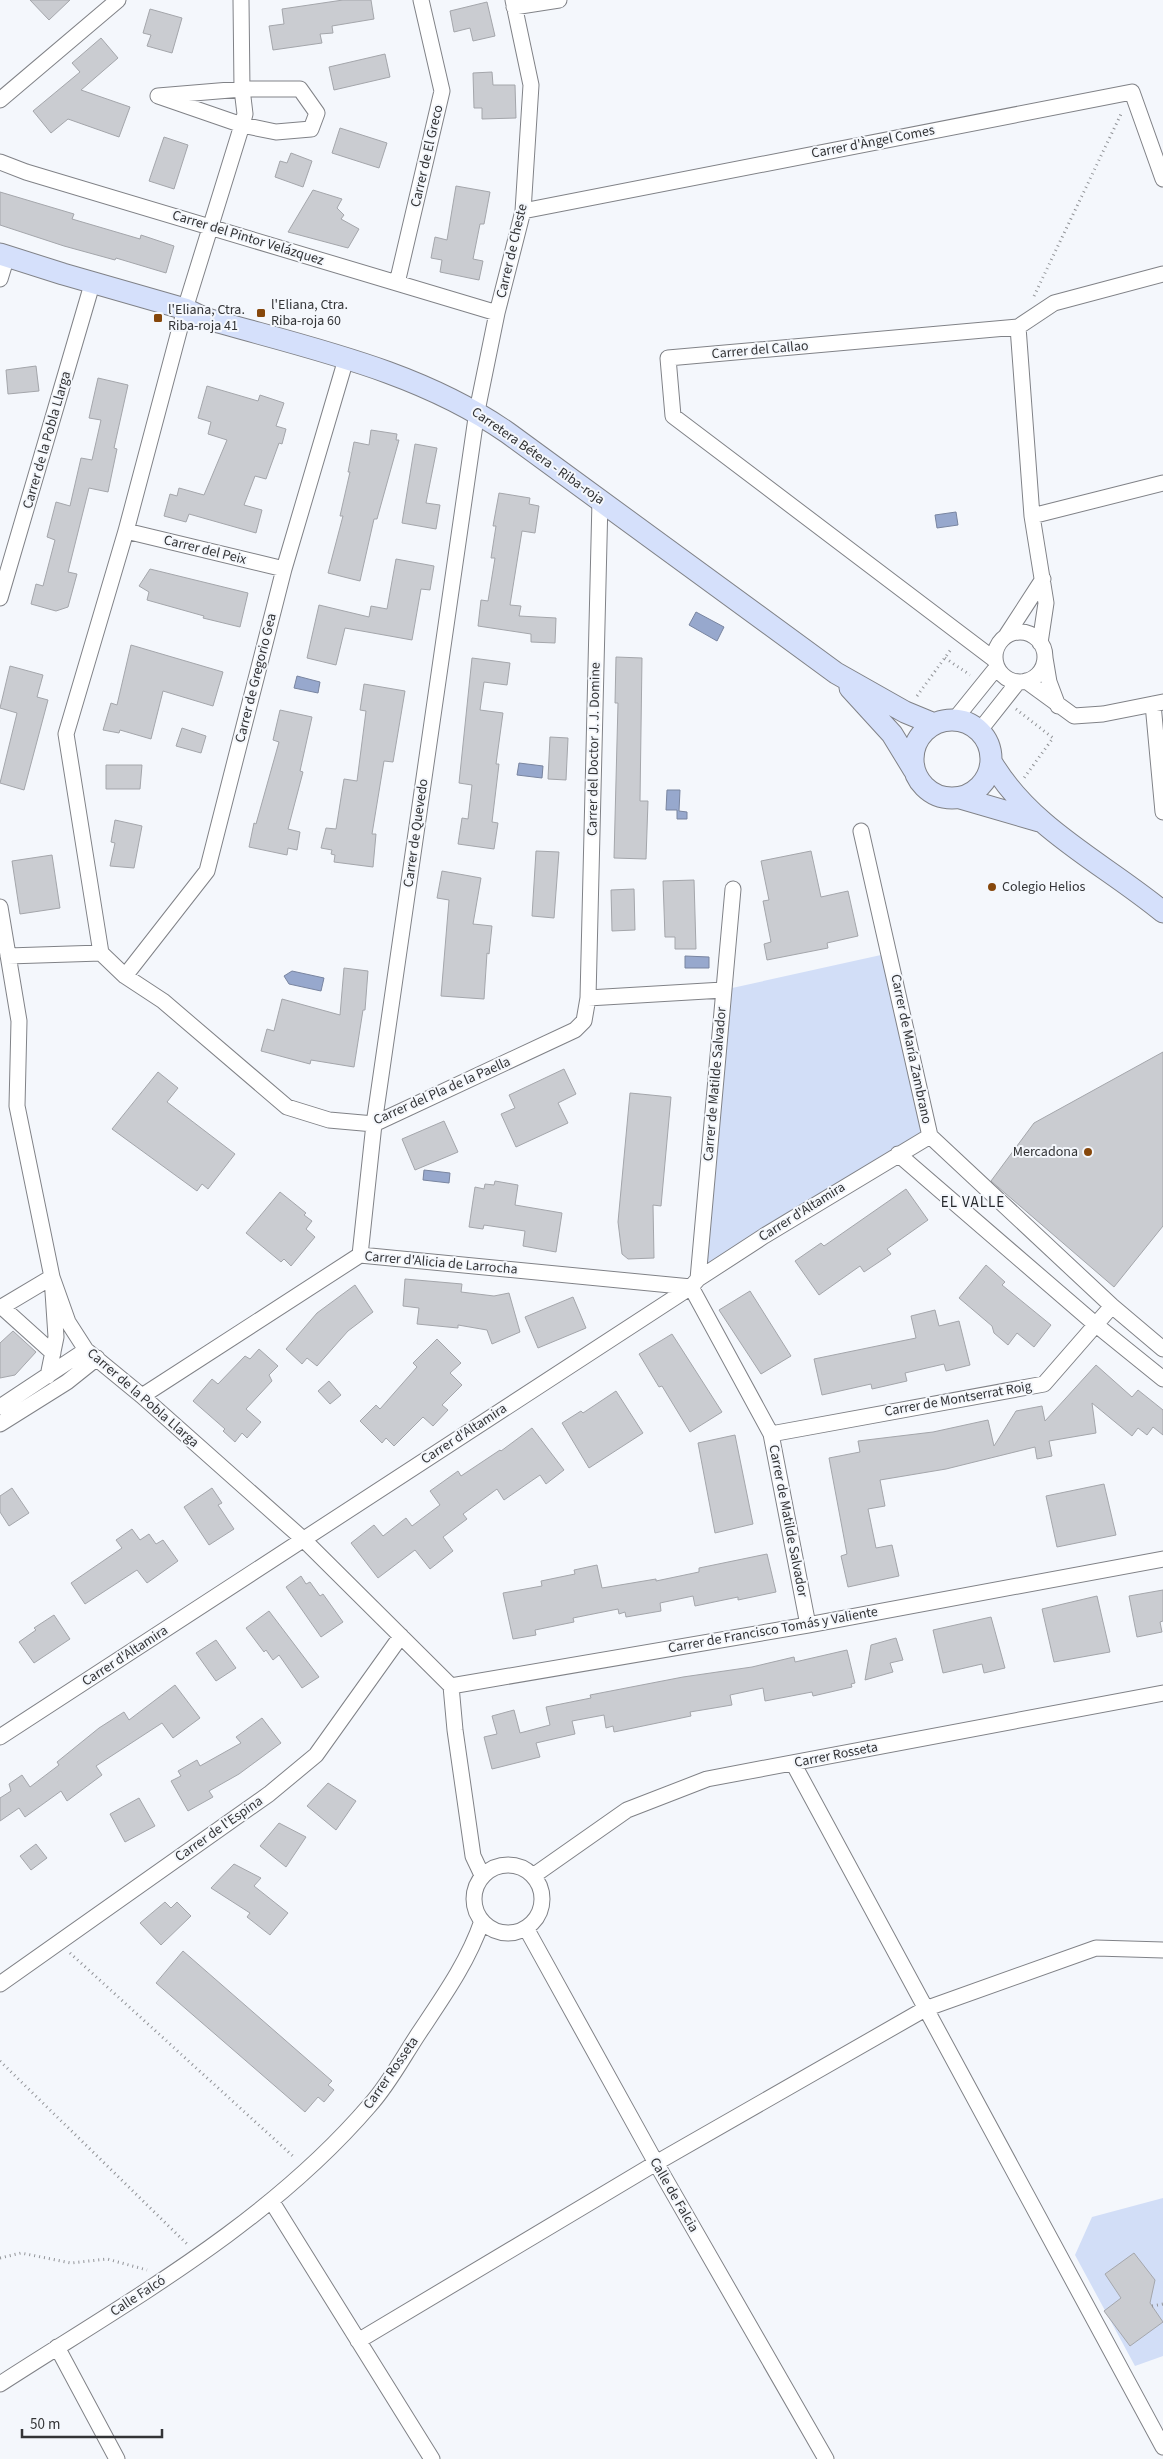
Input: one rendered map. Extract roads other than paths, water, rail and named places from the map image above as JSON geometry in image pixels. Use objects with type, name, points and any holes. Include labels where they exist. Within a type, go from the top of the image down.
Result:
[{"type":"main road","name":"Carretera Bétera - Riba-roja","points":[[4,255],[185,309],[204,318],[346,359],[432,388],[477,411],[836,673],[905,712],[934,724]]},
{"type":"main road","name":"Carretera Bétera - Riba-roja","points":[[836,673],[892,734],[914,770]]},
{"type":"main road","points":[[1040,821],[960,798],[949,798],[927,790],[914,770],[912,757],[916,743],[923,732],[934,724],[955,719],[964,721],[980,730],[987,740],[992,763],[1001,778],[1040,821],[1163,912]]},
{"type":"main road","points":[[960,798],[972,793],[982,785],[992,763]]},
{"type":"street","points":[[0,100],[118,0]]},
{"type":"street","points":[[8,956],[101,953],[66,734],[126,531],[185,309],[242,125],[244,114],[241,0]]},
{"type":"street","name":"Carrer de El Greco","points":[[398,283],[442,91],[421,0]]},
{"type":"street","points":[[514,4],[559,0]]},
{"type":"street","name":"Carrer de Cheste","points":[[477,411],[496,313],[523,211],[531,85],[514,4]]},
{"type":"street","points":[[242,89],[300,89],[317,113],[311,129],[276,132],[242,125],[158,96],[242,89]]},
{"type":"street","name":"Carrer d'Àngel Comes","points":[[523,211],[1132,92],[1163,179]]},
{"type":"street","name":"Carrer del Pintor Velázquez","points":[[0,162],[26,172],[496,313]]},
{"type":"street","points":[[0,279],[4,255]]},
{"type":"street","points":[[1058,706],[1049,682],[1040,643],[1046,603],[1032,516],[1018,327],[1054,303],[1163,274]]},
{"type":"street","name":"Carrer de la Pobla Llarga","points":[[0,598],[93,281]]},
{"type":"street","name":"Carrer del Callao","points":[[996,663],[962,633],[673,416],[668,358],[1018,327]]},
{"type":"street","name":"Carrer de Gregorio Gea","points":[[125,976],[207,871],[284,569],[346,359]]},
{"type":"street","name":"Carrer de Quevedo","points":[[360,1255],[374,1124],[477,411]]},
{"type":"street","points":[[1032,516],[1163,483]]},
{"type":"street","name":"Carrer del Doctor J. J. Domine","points":[[588,998],[600,500]]},
{"type":"street","name":"Carrer del Peix","points":[[126,531],[284,569]]},
{"type":"street","points":[[955,719],[996,663],[997,647],[1043,579]]},
{"type":"street","name":"Carrer del Callao","points":[[962,633],[1003,639]]},
{"type":"street","points":[[1003,639],[1013,633],[1028,633],[1040,643]]},
{"type":"street","points":[[980,730],[1003,699],[1022,681],[1040,672],[1045,658]]},
{"type":"street","points":[[996,663],[1006,677],[1022,681],[1074,716],[1103,714],[1158,703],[1163,812]]},
{"type":"street","name":"Carrer de María Zambrano","points":[[861,831],[930,1136],[1112,1306],[1163,1349]]},
{"type":"street","name":"Carrer de Matilde Salvador","points":[[733,889],[695,1283],[772,1434],[808,1625]]},
{"type":"street","name":"Carrer de la Pobla Llarga","points":[[0,907],[19,1021],[17,1106],[52,1277],[68,1322],[91,1354],[142,1396],[302,1539],[401,1636]]},
{"type":"street","name":"Carrer del Pla de la Paella","points":[[101,953],[125,976],[163,1001],[287,1107],[329,1120],[374,1124],[575,1030],[584,1021],[588,998]]},
{"type":"street","points":[[588,998],[723,990]]},
{"type":"street","name":"Carrer d'Altamira","points":[[0,1737],[764,1236],[930,1136]]},
{"type":"street","points":[[898,1154],[1095,1324],[1163,1380]]},
{"type":"street","name":"Carrer d'Alicia de Larrocha","points":[[142,1396],[360,1255],[695,1283]]},
{"type":"street","points":[[48,1376],[53,1353],[56,1337],[52,1277],[1,1307],[53,1353]]},
{"type":"street","name":"Carrer de Montserrat Roig","points":[[772,1434],[1044,1384],[1112,1306]]},
{"type":"street","points":[[0,1408],[48,1376],[91,1354]]},
{"type":"street","points":[[0,1424],[67,1382],[91,1354]]},
{"type":"street","name":"Carrer de Francisco Tomás y Valiente","points":[[452,1686],[808,1625],[1163,1559]]},
{"type":"street","points":[[401,1636],[452,1686],[455,1730],[473,1856],[482,1875]]},
{"type":"street","name":"Carrer de l'Espina","points":[[0,1984],[269,1794],[316,1755],[401,1636]]},
{"type":"street","name":"Carrer Rosseta","points":[[533,1876],[627,1810],[707,1779],[1163,1693]]},
{"type":"street","points":[[793,1763],[1163,2447]]},
{"type":"street","points":[[506,1865],[516,1866],[533,1876],[542,1894],[542,1904],[534,1922],[517,1932],[498,1932],[482,1921],[474,1901],[475,1890],[482,1875],[496,1867],[506,1865]]},
{"type":"street","name":"Carrer Rosseta","points":[[272,2202],[308,2170],[371,2104],[468,1956],[482,1921]]},
{"type":"street","name":"Calle de Falcia","points":[[526,1928],[656,2163],[826,2459]]},
{"type":"street","points":[[358,2341],[656,2163],[926,2009],[1096,1948],[1163,1950]]},
{"type":"street","points":[[272,2202],[432,2459]]},
{"type":"street","name":"Calle Falcó","points":[[0,2384],[199,2256],[272,2202]]},
{"type":"street","points":[[57,2347],[117,2459]]},
{"type":"place","name":"l'Eliana, Ctra. Riba-roja 60","points":[[261,313]]},
{"type":"place","name":"l'Eliana, Ctra. Riba-roja 41","points":[[158,318]]},
{"type":"place","name":"Colegio Helios","points":[[992,887]]},
{"type":"place","name":"Mercadona","points":[[1088,1152]]},
{"type":"district","name":"EL VALLE","points":[[973,1202]]}]
